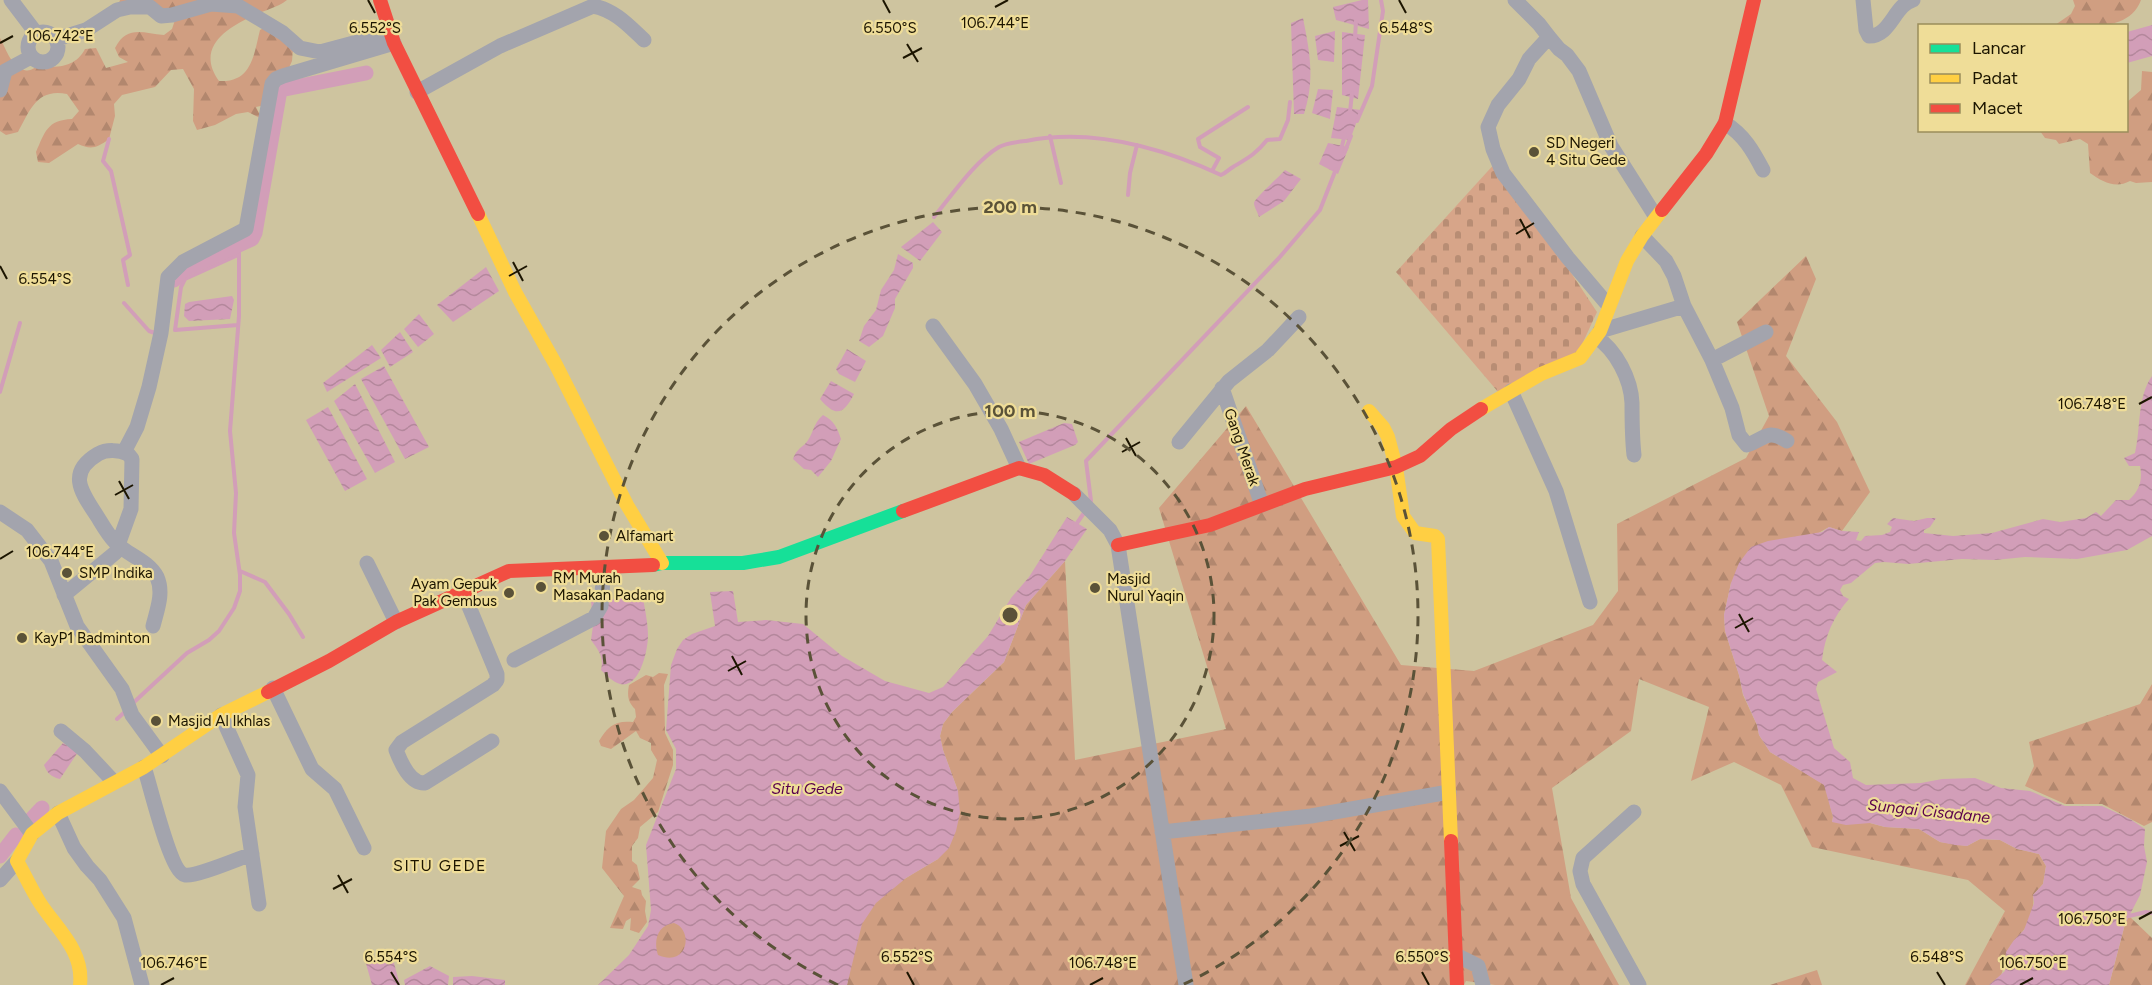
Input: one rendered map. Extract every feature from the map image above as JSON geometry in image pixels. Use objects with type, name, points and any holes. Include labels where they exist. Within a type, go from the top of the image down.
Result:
[{"type":"street","points":[[11,0],[36,33]]},
{"type":"street","points":[[380,0],[392,38],[491,238],[515,292],[556,365],[627,505],[662,563]]},
{"type":"street","points":[[1515,0],[1579,71],[1611,146],[1656,217]]},
{"type":"street","points":[[1118,545],[1209,525],[1305,489],[1396,468],[1420,456],[1451,429],[1511,391],[1541,374],[1580,357],[1598,334],[1627,261],[1642,236],[1706,154],[1725,123],[1754,0]]},
{"type":"street","points":[[1863,0],[1866,30],[1869,36],[1874,36],[1888,25],[1901,6],[1913,0]]},
{"type":"street","points":[[57,39],[86,30],[117,10],[148,4],[161,16],[211,4],[238,6],[283,33],[300,48],[320,52],[392,38]]},
{"type":"street","points":[[417,92],[500,46],[593,6],[604,8],[620,18],[644,40]]},
{"type":"street","points":[[48,32],[57,39],[59,51],[52,61],[41,63],[31,57],[27,48],[29,39],[36,33],[48,32]]},
{"type":"street","points":[[1549,37],[1529,59],[1519,80],[1498,105],[1488,127],[1493,149],[1503,173],[1523,202],[1608,304]]},
{"type":"street","points":[[124,452],[136,427],[149,387],[161,333],[168,277],[180,265],[242,233],[248,224],[272,84],[284,76],[392,38]]},
{"type":"street","points":[[0,90],[5,70],[31,57]]},
{"type":"street","points":[[1725,123],[1735,129],[1750,145],[1763,170]]},
{"type":"street","points":[[1642,236],[1665,261],[1674,276],[1684,306],[1712,360],[1732,408],[1742,441],[1747,445],[1768,435],[1777,435],[1787,441]]},
{"type":"street","points":[[1598,334],[1684,306]]},
{"type":"street","points":[[1179,442],[1222,388],[1238,372],[1268,350],[1299,317]]},
{"type":"street","points":[[933,327],[975,384],[1001,429],[1019,468]]},
{"type":"street","points":[[1712,360],[1766,332]]},
{"type":"street","points":[[1598,334],[1621,367],[1630,392],[1634,455]]},
{"type":"street","name":"Gang Merak","points":[[1222,388],[1262,505]]},
{"type":"street","points":[[1511,391],[1556,491],[1590,602]]},
{"type":"street","points":[[1369,411],[1383,427],[1388,437],[1402,499],[1403,516],[1415,533],[1435,536],[1438,539],[1457,985]]},
{"type":"street","points":[[64,595],[117,549],[131,509],[132,459],[124,452],[111,450],[100,452],[85,464],[79,481],[80,490],[117,549],[147,564],[156,576],[160,587],[159,603],[153,626]]},
{"type":"street","points":[[0,880],[17,861],[32,834],[58,813],[144,767],[220,715],[329,661],[396,622],[509,571],[651,566],[662,563],[743,563],[779,557],[1019,468],[1044,475],[1074,494],[1110,530],[1118,545],[1186,985]]},
{"type":"street","points":[[0,512],[27,530],[51,561],[77,626],[122,689],[132,715],[162,756]]},
{"type":"street","points":[[367,563],[396,622]]},
{"type":"street","points":[[514,660],[594,618],[601,606],[604,567]]},
{"type":"street","points":[[463,592],[497,674],[497,680],[493,685],[402,742],[396,750],[413,780],[418,784],[425,783],[492,741]]},
{"type":"street","points":[[273,688],[312,769],[335,789],[364,848]]},
{"type":"street","points":[[220,715],[248,775],[245,807],[259,904]]},
{"type":"street","points":[[61,731],[114,782]]},
{"type":"street","points":[[144,767],[165,840],[175,865],[182,873],[187,875],[252,854]]},
{"type":"street","points":[[0,790],[32,834]]},
{"type":"street","points":[[1162,832],[1311,816],[1449,792]]},
{"type":"street","points":[[1634,812],[1584,858],[1580,871],[1583,884],[1639,985]]},
{"type":"street","points":[[58,813],[80,858],[100,880],[124,918],[142,985]]},
{"type":"street","points":[[17,861],[39,901],[76,954],[82,969],[80,985]]},
{"type":"street","points":[[1456,955],[1478,966],[1482,973],[1483,985]]},
{"type":"green space","points":[[120,0],[287,0],[232,27],[216,41],[211,59],[213,70],[219,81],[238,77],[250,65],[260,30],[269,25],[293,49],[292,61],[287,72],[287,89],[280,90],[274,103],[256,107],[262,119],[248,112],[236,114],[215,125],[197,130],[193,121],[194,89],[183,69],[171,70],[155,87],[122,95],[114,104],[115,116],[109,139],[105,142],[90,147],[78,144],[49,163],[38,162],[36,152],[48,128],[57,122],[72,119],[79,111],[67,94],[48,94],[36,102],[18,132],[6,135],[0,131],[0,38],[12,60],[18,67],[25,70],[40,66],[66,65],[79,58],[85,49],[96,48],[106,68],[128,62],[119,57],[115,48],[125,36],[136,32],[164,35],[172,29],[175,20],[118,6]]},
{"type":"green space","points":[[2073,0],[2141,0],[2135,11],[2116,23],[2056,24],[2071,14],[2075,6]]},
{"type":"green space","points":[[2142,71],[2152,72],[2152,182],[2130,181],[2114,184],[2104,182],[2090,173],[2088,144],[2080,139],[2059,144],[2056,140],[2045,138],[2041,132],[2128,132],[2128,101],[2141,90]]},
{"type":"green space","points":[[1497,161],[1597,312],[1578,353],[1499,393],[1396,272]]},
{"type":"green space","points":[[1806,256],[1816,279],[1786,356],[1837,422],[1870,492],[1842,531],[1829,527],[1731,583],[1724,615],[1725,631],[1743,695],[1757,725],[1759,735],[1770,752],[1825,785],[1833,817],[1832,822],[1870,823],[1885,827],[1919,829],[1940,842],[1967,846],[1980,839],[2000,840],[2017,849],[2039,854],[2046,866],[2043,884],[2033,895],[2033,909],[2028,923],[2008,950],[2002,974],[1995,982],[1989,985],[1965,985],[2005,911],[1968,880],[1812,847],[1781,785],[1734,762],[1691,781],[1709,707],[1639,679],[1631,731],[1552,788],[1571,898],[1619,985],[1495,985],[1466,981],[1464,985],[847,985],[861,925],[874,904],[894,886],[938,859],[958,791],[943,750],[940,736],[943,724],[952,712],[1004,662],[1026,605],[1065,561],[1075,760],[1226,729],[1159,508],[1246,406],[1401,665],[1474,671],[1593,625],[1618,591],[1617,524],[1746,458],[1769,416],[1737,322]]},
{"type":"green space","points":[[659,673],[668,674],[664,685],[665,733],[673,750],[673,765],[658,812],[640,827],[638,838],[632,846],[632,861],[637,865],[640,879],[632,887],[641,890],[646,901],[647,922],[639,933],[630,930],[631,918],[626,921],[623,929],[610,928],[624,896],[602,868],[606,831],[621,809],[634,800],[653,778],[657,760],[651,750],[651,743],[640,738],[636,731],[611,749],[601,746],[599,741],[613,725],[633,722],[636,717],[635,709],[629,698],[629,685],[646,675],[653,677]]},
{"type":"green space","points":[[2152,684],[2152,822],[2144,826],[2102,804],[2065,804],[2025,786],[2034,766],[2029,742],[2140,704]]},
{"type":"green space","points":[[2129,916],[2152,938],[2152,985],[2109,985]]},
{"type":"green space","points":[[682,921],[697,961],[645,965],[661,922]]},
{"type":"green space","points":[[1817,970],[1822,985],[1770,985]]},
{"type":"water","points":[[1368,0],[1369,29],[1336,20],[1333,7]]},
{"type":"water","points":[[1303,18],[1309,55],[1309,89],[1304,114],[1294,114],[1291,23]]},
{"type":"water","points":[[2152,25],[2152,56],[2128,63],[2128,32]]},
{"type":"water","points":[[1335,31],[1334,62],[1318,60],[1315,36]]},
{"type":"water","points":[[1342,32],[1365,35],[1358,99],[1342,95]]},
{"type":"water","points":[[1318,89],[1333,90],[1330,119],[1312,113]]},
{"type":"water","points":[[1337,107],[1361,110],[1350,140],[1331,138]]},
{"type":"water","points":[[1328,143],[1349,147],[1338,174],[1319,164]]},
{"type":"water","points":[[1285,170],[1301,179],[1284,201],[1259,217],[1254,205],[1255,201]]},
{"type":"water","points":[[933,222],[942,232],[920,261],[901,247]]},
{"type":"water","points":[[898,254],[913,263],[913,268],[895,299],[895,308],[883,336],[869,347],[859,341],[864,326],[876,310],[881,290],[894,270]]},
{"type":"water","points":[[486,267],[499,291],[453,322],[437,305]]},
{"type":"water","points":[[232,296],[234,300],[230,319],[189,321],[184,316],[185,304],[189,302]]},
{"type":"water","points":[[419,314],[434,334],[418,347],[404,329]]},
{"type":"water","points":[[400,332],[413,352],[390,367],[381,350]]},
{"type":"water","points":[[372,345],[381,358],[327,392],[323,383]]},
{"type":"water","points":[[847,349],[866,361],[855,382],[839,374],[836,369]]},
{"type":"water","points":[[384,366],[429,447],[405,459],[361,379]]},
{"type":"water","name":"Sungai Cisadane","points":[[2152,376],[2152,536],[2127,550],[2077,559],[2025,557],[1908,564],[1875,563],[1851,583],[1843,585],[1840,590],[1843,596],[1849,599],[1834,620],[1825,643],[1822,660],[1837,672],[1818,682],[1816,689],[1834,748],[1850,762],[1853,778],[1866,785],[1975,778],[2001,788],[2030,791],[2065,806],[2102,806],[2145,829],[2144,846],[2147,862],[2140,895],[2125,924],[2109,985],[1989,985],[2005,971],[2006,952],[2024,930],[2034,903],[2033,895],[2043,884],[2046,866],[2039,854],[2017,849],[2000,840],[1980,839],[1967,846],[1955,845],[1940,842],[1919,829],[1885,827],[1870,823],[1846,825],[1832,822],[1833,817],[1824,785],[1770,752],[1759,735],[1743,694],[1725,631],[1724,615],[1731,583],[1739,563],[1751,547],[1768,541],[1822,532],[1829,527],[1842,531],[1859,532],[1856,540],[1861,541],[1865,536],[1890,532],[1892,527],[1887,524],[1893,518],[1914,521],[1936,518],[1930,527],[1924,530],[1924,533],[1953,536],[1992,533],[2043,519],[2060,522],[2086,518],[2096,512],[2101,516],[2116,500],[2129,500],[2139,485],[2140,466],[2129,466],[2124,458],[2135,453],[2144,393]]},
{"type":"water","points":[[831,381],[854,394],[847,406],[839,411],[831,409],[820,399]]},
{"type":"water","points":[[355,384],[395,462],[375,473],[334,401]]},
{"type":"water","points":[[328,407],[367,479],[345,491],[306,420]]},
{"type":"water","points":[[823,415],[835,425],[841,439],[831,461],[818,477],[793,459],[798,450],[808,441]]},
{"type":"water","points":[[1064,423],[1072,424],[1078,442],[1029,464],[1019,442]]},
{"type":"water","name":"Situ Gede","points":[[1067,517],[1087,529],[1065,561],[1026,605],[1004,662],[952,712],[943,724],[940,736],[943,750],[958,791],[960,813],[956,831],[949,848],[938,859],[906,878],[876,903],[862,924],[847,985],[598,985],[629,955],[648,926],[651,910],[646,845],[676,769],[676,749],[666,730],[671,665],[683,640],[692,634],[715,626],[710,592],[733,591],[738,622],[766,620],[803,624],[842,656],[885,681],[929,693],[943,687],[988,636],[1011,598],[1029,577]],"holes":[[[674,923],[680,927],[686,940],[682,952],[668,958],[658,955],[656,944],[661,930]]]},
{"type":"water","points":[[643,598],[648,636],[642,667],[633,680],[627,684],[620,684],[601,670],[600,654],[591,640],[593,626],[591,600]]},
{"type":"water","points":[[63,743],[78,752],[60,779],[50,774],[44,765]]},
{"type":"water","points":[[389,959],[394,963],[400,985],[372,985],[365,960]]},
{"type":"water","points":[[430,966],[449,976],[448,985],[405,985],[404,980]]},
{"type":"water","points":[[472,976],[505,980],[505,985],[453,985],[453,977]]},
{"type":"waterway","points":[[1357,121],[1372,86],[1383,11],[1381,0]]},
{"type":"waterway","points":[[1355,38],[1356,21]]},
{"type":"waterway","points":[[174,280],[183,270],[252,239],[255,233],[280,90],[366,73]]},
{"type":"waterway","points":[[1350,112],[1352,93]]},
{"type":"waterway","points":[[934,217],[981,161],[999,147],[1016,142],[1076,137],[1101,139],[1174,156],[1221,175],[1252,155],[1267,140],[1280,139],[1288,120],[1290,102]]},
{"type":"waterway","points":[[1212,171],[1219,158],[1200,147],[1198,139],[1248,107]]},
{"type":"waterway","points":[[1341,150],[1345,134]]},
{"type":"waterway","points":[[1050,136],[1061,183]]},
{"type":"waterway","points":[[1345,151],[1351,136]]},
{"type":"waterway","points":[[109,139],[103,161],[111,171],[130,255],[123,260],[128,285]]},
{"type":"waterway","points":[[1128,195],[1130,173],[1137,145]]},
{"type":"waterway","points":[[1090,503],[1086,461],[1279,258],[1320,210],[1336,169]]},
{"type":"waterway","points":[[132,704],[187,653],[219,631],[234,608],[240,591],[234,533],[236,493],[230,431],[239,316],[239,238]]},
{"type":"waterway","points":[[238,255],[185,279],[181,287],[175,330],[238,325]]},
{"type":"waterway","points":[[124,303],[149,331],[155,333]]},
{"type":"waterway","points":[[0,392],[20,323]]},
{"type":"waterway","points":[[1075,526],[1086,510]]},
{"type":"waterway","points":[[240,571],[265,582],[303,637]]},
{"type":"waterway","points":[[117,719],[127,710]]},
{"type":"waterway","points":[[27,824],[42,808]]},
{"type":"waterway","points":[[0,856],[16,835]]},
{"type":"waterway","points":[[2129,916],[2152,913]]},
{"type":"traffic: fast","points":[[653,565],[743,563],[779,557],[903,511]]},
{"type":"traffic: slow","points":[[1481,409],[1541,374],[1580,358],[1600,331],[1627,261],[1662,210]]},
{"type":"traffic: slow","points":[[478,214],[515,292],[556,365],[627,505],[662,563]]},
{"type":"traffic: slow","points":[[1369,411],[1383,427],[1388,437],[1396,467],[1403,516],[1415,533],[1435,536],[1438,539],[1451,841]]},
{"type":"traffic: slow","points":[[80,985],[80,973],[74,951],[40,903],[17,861],[32,834],[58,813],[144,767],[221,715],[268,692]]},
{"type":"traffic: jam","points":[[380,0],[394,43],[478,214]]},
{"type":"traffic: jam","points":[[1662,210],[1706,154],[1725,123],[1754,0]]},
{"type":"traffic: jam","points":[[1118,545],[1210,525],[1305,489],[1396,467],[1420,456],[1451,429],[1481,409]]},
{"type":"traffic: jam","points":[[903,511],[1019,468],[1044,475],[1074,494]]},
{"type":"traffic: jam","points":[[268,692],[329,661],[396,622],[509,571],[653,565]]},
{"type":"traffic: jam","points":[[1451,841],[1457,985]]},
{"type":"place","name":"SD Negeri 4 Situ Gede","points":[[1534,152]]},
{"type":"place","name":"Alfamart","points":[[604,536]]},
{"type":"place","name":"SMP Indika","points":[[67,573]]},
{"type":"place","name":"RM Murah Masakan Padang","points":[[541,587]]},
{"type":"place","name":"Masjid Nurul Yaqin","points":[[1095,588]]},
{"type":"place","name":"Ayam Gepuk Pak Gembus","points":[[509,593]]},
{"type":"place","name":"KayP1 Badminton","points":[[22,638]]},
{"type":"place","name":"Masjid Al Ikhlas","points":[[156,721]]},
{"type":"district","name":"SITU GEDE","points":[[440,865]]}]
